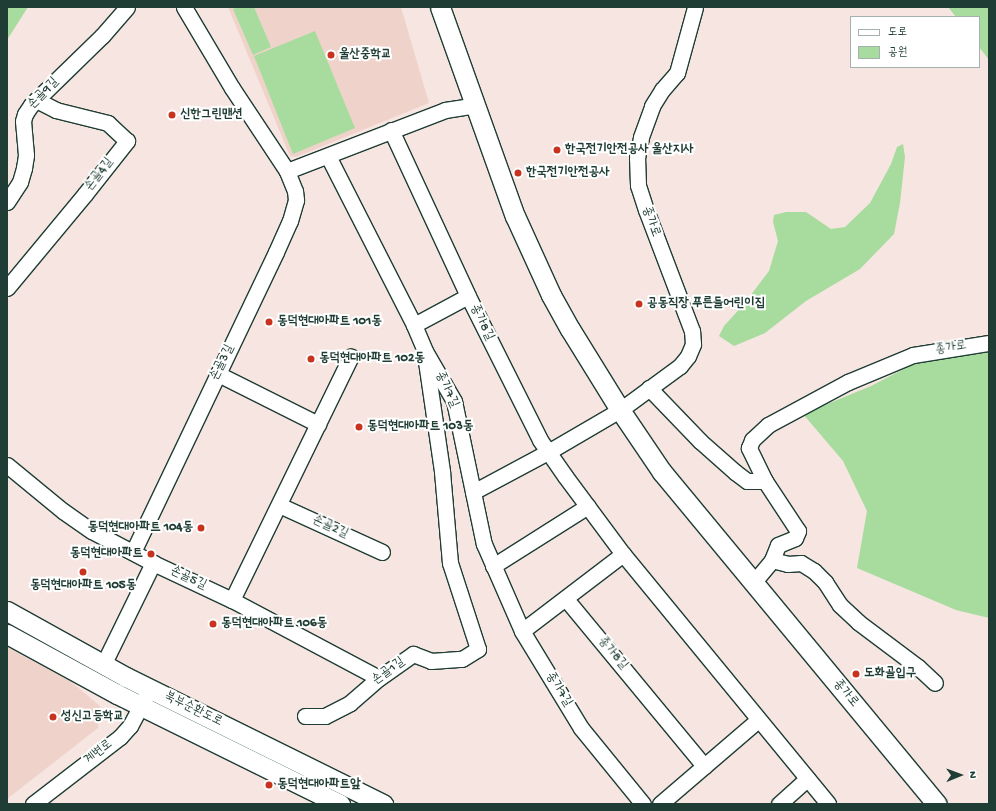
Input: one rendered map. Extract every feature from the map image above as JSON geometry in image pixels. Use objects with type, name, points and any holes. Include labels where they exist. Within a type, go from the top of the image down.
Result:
[{"type":"main road","name":"종가로","points":[[440,7],[515,216],[547,288],[570,329],[620,410],[662,472],[937,804]]},
{"type":"main road","name":"북부순환도로","points":[[7,611],[149,688],[383,804]]},
{"type":"main road","name":"북부순환도로","points":[[7,634],[141,706],[340,804]]},
{"type":"street","name":"손골9길","points":[[7,202],[20,182],[26,155],[23,121],[25,114],[36,100],[102,36],[127,7]]},
{"type":"street","points":[[184,7],[232,88],[287,171],[445,110],[475,105]]},
{"type":"street","name":"종가로","points":[[620,410],[680,366],[688,356],[693,338],[638,185],[637,158],[641,137],[652,106],[662,90],[677,72],[695,7]]},
{"type":"street","name":"손골4길","points":[[7,288],[85,194],[127,140],[108,123],[56,110],[36,100]]},
{"type":"street","name":"종가8길","points":[[391,130],[468,296],[540,440],[623,554],[828,804]]},
{"type":"street","name":"종가7길","points":[[328,156],[414,325],[425,351],[454,401],[484,544],[522,631],[581,728],[643,804]]},
{"type":"street","name":"손골3길","points":[[133,552],[276,252],[295,208],[295,191],[287,171]]},
{"type":"street","points":[[414,325],[468,296]]},
{"type":"street","name":"종가로","points":[[753,583],[772,560],[778,545],[795,538],[798,531],[765,481],[749,448],[752,440],[768,426],[848,382],[914,355],[989,343]]},
{"type":"street","name":"손골1길","points":[[305,716],[325,716],[350,703],[379,678],[413,654],[431,661],[462,659],[478,649],[450,563],[442,470],[425,351]]},
{"type":"street","points":[[232,600],[351,356]]},
{"type":"street","points":[[218,374],[318,424]]},
{"type":"street","points":[[649,388],[700,441],[735,472],[747,481],[765,481]]},
{"type":"street","points":[[473,492],[548,452],[620,410]]},
{"type":"street","name":"손골5길","points":[[7,465],[74,519],[92,531],[232,600],[379,678]]},
{"type":"street","name":"손골2길","points":[[278,505],[382,552]]},
{"type":"street","points":[[493,566],[588,506]]},
{"type":"street","points":[[522,631],[566,599],[623,554]]},
{"type":"street","points":[[772,560],[788,564],[802,564],[814,571],[825,582],[840,604],[858,622],[918,667],[935,683]]},
{"type":"street","points":[[103,664],[153,562]]},
{"type":"street","name":"종가8길","points":[[566,599],[704,766]]},
{"type":"street","name":"계변로","points":[[33,804],[120,738],[141,706],[149,688]]},
{"type":"street","points":[[660,804],[758,720]]},
{"type":"street","points":[[779,804],[806,779]]},
{"type":"shaded area","name":"울산중학교","points":[[228,7],[401,7],[429,103],[296,157],[290,156]]},
{"type":"shaded area","name":"성신고등학교","points":[[7,647],[70,681],[100,706],[98,728],[7,799]]},
{"type":"green space","points":[[7,7],[28,7],[7,40]]},
{"type":"green space","points":[[238,7],[254,7],[271,47],[253,55],[233,9]]},
{"type":"green space","points":[[948,7],[989,7],[989,60],[980,48],[980,16],[955,16]]},
{"type":"green space","points":[[315,31],[355,128],[293,154],[254,56]]},
{"type":"green space","points":[[903,144],[905,157],[900,203],[894,234],[860,269],[806,301],[765,333],[734,346],[719,336],[724,326],[744,304],[769,271],[778,241],[773,222],[774,215],[786,212],[806,212],[831,229],[845,227],[870,203],[891,164],[897,147]]},
{"type":"green space","points":[[989,348],[989,618],[956,610],[857,568],[867,511],[843,461],[803,414],[871,386],[921,360]]},
{"type":"place","name":"울산중학교","points":[[331,55]]},
{"type":"place","name":"신한그린맨션","points":[[172,115]]},
{"type":"place","name":"한국전기안전공사 울산지사","points":[[557,150]]},
{"type":"place","name":"한국전기안전공사","points":[[518,173]]},
{"type":"place","name":"공동직장 푸른들어린이집","points":[[639,304]]},
{"type":"place","name":"동덕현대아파트 101동","points":[[269,322]]},
{"type":"place","name":"동덕현대아파트 102동","points":[[311,359]]},
{"type":"place","name":"동덕현대아파트 103동","points":[[359,427]]},
{"type":"place","name":"동덕현대아파트 104동","points":[[201,528]]},
{"type":"place","name":"동덕현대아파트","points":[[151,554]]},
{"type":"place","name":"동덕현대아파트 105동","points":[[83,572]]},
{"type":"place","name":"동덕현대아파트 106동","points":[[213,624]]},
{"type":"place","name":"도화골입구","points":[[856,674]]},
{"type":"place","name":"성신고등학교","points":[[53,717]]},
{"type":"place","name":"동덕현대아파트앞","points":[[269,785]]}]
